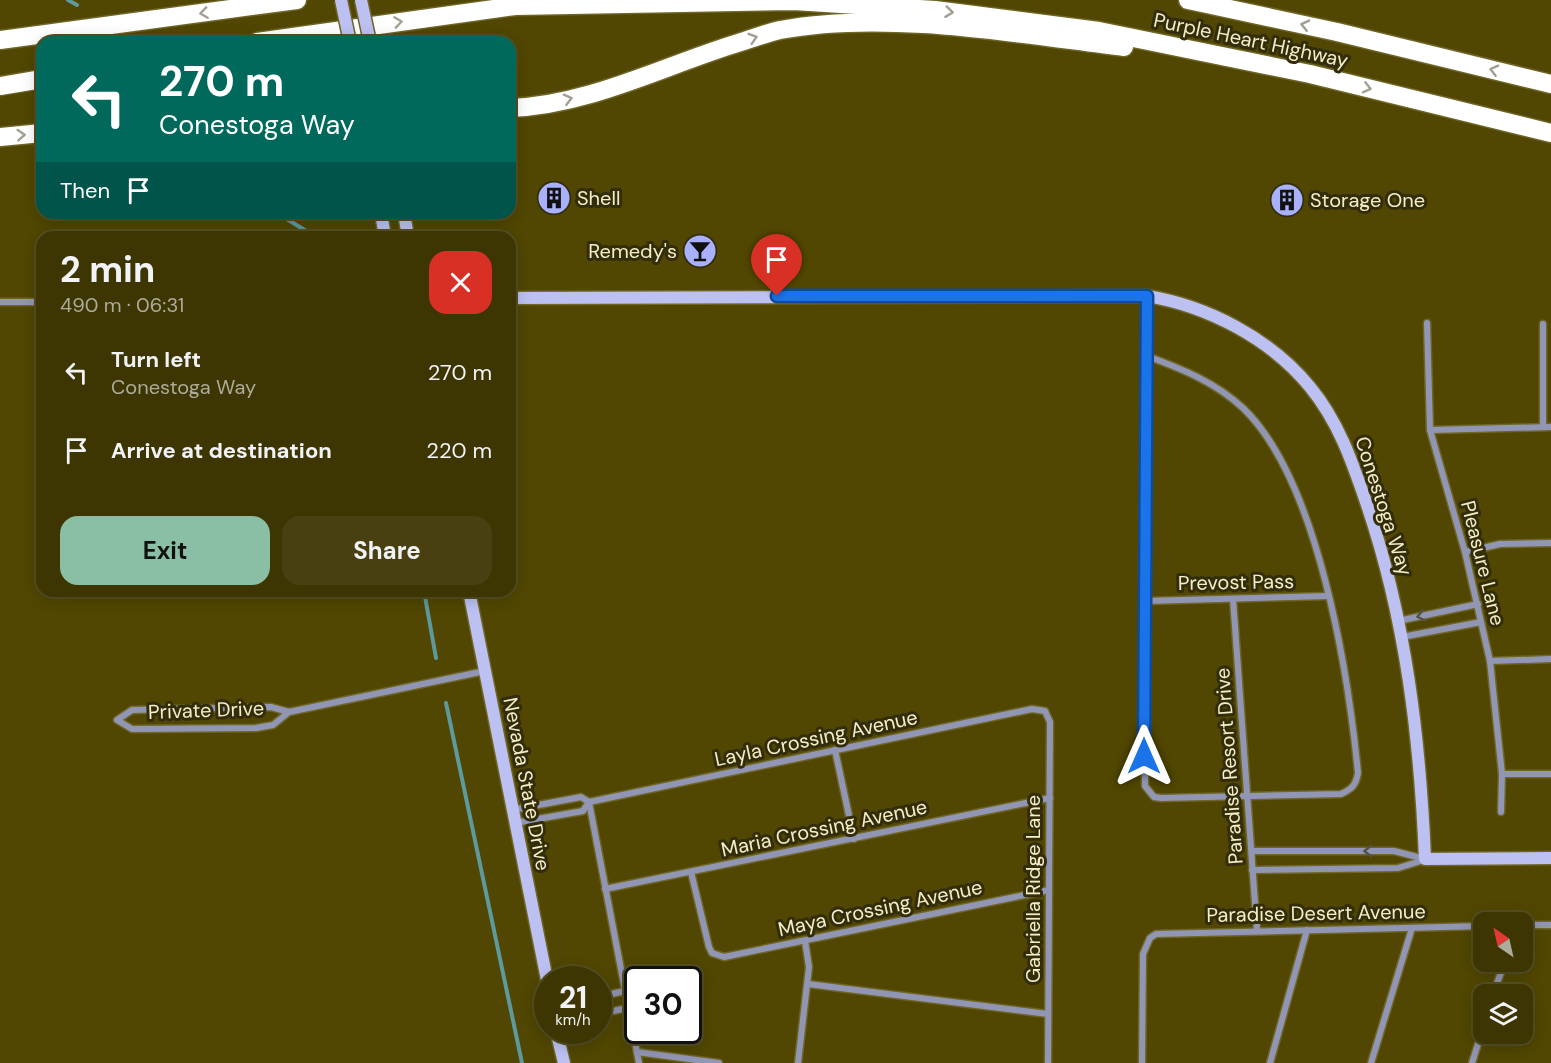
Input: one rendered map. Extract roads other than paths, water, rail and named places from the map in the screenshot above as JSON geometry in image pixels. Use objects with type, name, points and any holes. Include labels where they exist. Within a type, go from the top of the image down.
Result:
[{"type":"highway","name":"Purple Heart Highway","points":[[1188,0],[1337,32],[1551,84]]},
{"type":"highway","points":[[0,40],[281,1]]},
{"type":"highway","name":"Purple Heart Highway","points":[[300,36],[516,6],[794,1],[935,10],[1099,31],[1310,74],[1551,133]]},
{"type":"highway","points":[[516,108],[537,107],[599,92],[702,54],[780,30],[862,23],[976,29],[1310,74]]},
{"type":"highway","points":[[0,77],[36,72]]},
{"type":"highway","points":[[0,86],[36,80]]},
{"type":"highway","points":[[0,136],[36,133]]},
{"type":"street","points":[[341,0],[349,36]]},
{"type":"street","points":[[361,0],[369,36]]},
{"type":"street","points":[[1147,296],[1144,779],[1148,791],[1154,797],[1161,798],[1341,794],[1353,788],[1358,773],[1352,716],[1328,596],[1290,478],[1269,437],[1244,409],[1215,386],[1192,373],[1147,356]]},
{"type":"street","name":"Conestoga Way","points":[[516,298],[1147,296],[1169,300],[1224,321],[1275,352],[1310,387],[1332,418],[1353,462],[1379,544],[1402,637],[1418,742],[1425,859]]},
{"type":"street","points":[[0,302],[36,302]]},
{"type":"street","name":"Pleasure Lane","points":[[1427,323],[1430,430],[1465,552],[1490,661],[1502,774],[1501,812]]},
{"type":"street","points":[[1543,324],[1543,427]]},
{"type":"street","points":[[1430,430],[1551,427]]},
{"type":"street","points":[[1465,552],[1500,544],[1551,543]]},
{"type":"street","name":"Prevost Pass","points":[[1145,601],[1328,596]]},
{"type":"street","name":"Nevada State Drive","points":[[470,597],[544,966]]},
{"type":"street","name":"Paradise Resort Drive","points":[[1233,599],[1257,931]]},
{"type":"street","points":[[1398,621],[1478,604]]},
{"type":"street","points":[[1402,637],[1481,622]]},
{"type":"street","points":[[1490,661],[1551,659]]},
{"type":"street","name":"Private Drive","points":[[289,712],[271,707],[132,710],[117,720],[132,729],[256,728],[273,725],[289,712],[485,671]]},
{"type":"street","name":"Layla Crossing Avenue","points":[[514,817],[581,798],[589,802],[1032,710],[1045,711],[1048,716]]},
{"type":"street","name":"Gabriella Ridge Lane","points":[[1048,716],[1050,798],[1048,1063]]},
{"type":"street","points":[[835,750],[854,838]]},
{"type":"street","points":[[1502,774],[1551,774]]},
{"type":"street","name":"Maria Crossing Avenue","points":[[605,890],[1050,798]]},
{"type":"street","points":[[589,802],[624,986]]},
{"type":"street","name":"Layla Crossing Avenue","points":[[514,817],[583,811],[589,802]]},
{"type":"street","points":[[1252,851],[1395,851],[1425,859],[1551,858]]},
{"type":"street","points":[[1252,870],[1398,868],[1425,859]]},
{"type":"street","name":"Maya Crossing Avenue","points":[[691,872],[709,947],[718,956],[805,941],[1049,890]]},
{"type":"street","points":[[1533,926],[1551,925]]},
{"type":"street","name":"Paradise Desert Avenue","points":[[1142,1063],[1143,954],[1150,938],[1165,933],[1473,926]]},
{"type":"street","points":[[1371,1063],[1412,928]]},
{"type":"street","points":[[1270,1063],[1307,930]]},
{"type":"street","points":[[798,1063],[809,968],[805,941]]},
{"type":"street","points":[[808,984],[1048,1014]]},
{"type":"street","points":[[559,1044],[564,1063]]},
{"type":"street","points":[[635,1044],[639,1063]]},
{"type":"street","points":[[1472,1063],[1478,1044]]},
{"type":"street","points":[[636,1052],[719,1063]]},
{"type":"waterway","points":[[68,0],[77,5]]},
{"type":"waterway","points":[[287,219],[306,231]]},
{"type":"waterway","points":[[425,597],[436,658]]},
{"type":"waterway","points":[[446,703],[522,1063]]},
{"type":"place","name":"Shell","points":[[554,198]]},
{"type":"place","name":"Storage One","points":[[1287,200]]},
{"type":"place","name":"Remedy's","points":[[700,251]]}]
